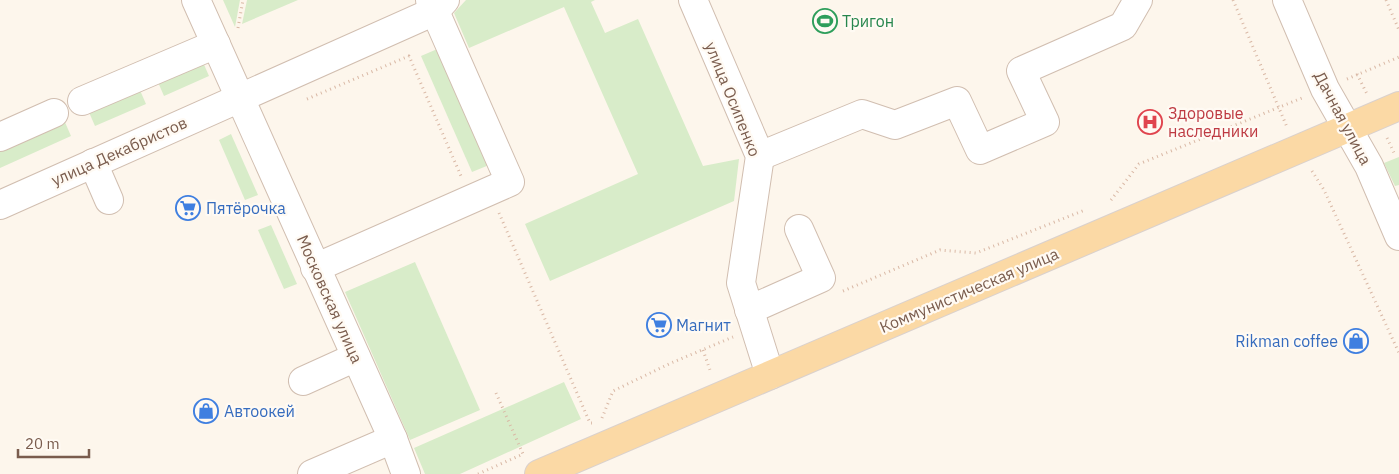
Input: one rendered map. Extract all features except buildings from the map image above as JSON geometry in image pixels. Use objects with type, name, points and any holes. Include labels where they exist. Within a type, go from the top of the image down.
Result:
[{"type":"main road","name":"Коммунистическая улица","points":[[531,464],[770,375],[1399,106]]},
{"type":"street","name":"Московская улица","points":[[196,0],[393,439],[406,474]]},
{"type":"street","name":"улица Осипенко","points":[[693,0],[760,156],[741,283],[770,375]]},
{"type":"street","points":[[760,156],[862,114],[895,125],[957,101],[980,150],[1044,122],[1021,71],[1123,26],[1138,0]]},
{"type":"street","name":"Дачная улица","points":[[1287,0],[1325,89],[1369,166],[1399,236]]},
{"type":"street","points":[[315,268],[510,182],[437,4]]},
{"type":"street","name":"улица Декабристов","points":[[0,206],[437,4]]},
{"type":"street","points":[[82,101],[216,44]]},
{"type":"street","points":[[0,137],[54,113]]},
{"type":"street","points":[[93,163],[109,200]]},
{"type":"street","points":[[752,319],[821,278],[799,229]]},
{"type":"street","points":[[303,382],[356,357]]},
{"type":"street","points":[[312,474],[393,439]]},
{"type":"path","points":[[1233,0],[1278,108],[1298,149],[1324,190],[1399,353]]},
{"type":"path","points":[[1386,0],[1399,30]]},
{"type":"path","points":[[303,100],[410,56],[461,177],[489,192],[590,423],[603,418],[614,391],[671,363],[752,319]]},
{"type":"path","points":[[1104,202],[1114,199],[1139,164],[1399,57]]},
{"type":"path","points":[[834,295],[940,250],[976,253],[1086,210]]},
{"type":"path","points":[[496,393],[531,464]]},
{"type":"green space","points":[[223,0],[240,0],[235,27]]},
{"type":"green space","points":[[247,0],[298,0],[242,24]]},
{"type":"green space","points":[[466,0],[595,0],[591,2],[605,33],[638,19],[703,166],[739,159],[734,201],[550,281],[525,224],[638,174],[564,7],[469,48],[454,13]]},
{"type":"green space","points":[[442,47],[494,163],[472,172],[421,56]]},
{"type":"green space","points":[[202,60],[209,76],[164,96],[157,80]]},
{"type":"green space","points":[[139,88],[146,104],[95,126],[88,110]]},
{"type":"green space","points":[[64,120],[71,136],[0,168],[0,148]]},
{"type":"green space","points":[[231,134],[258,195],[245,200],[219,140]]},
{"type":"green space","points":[[1399,157],[1399,185],[1395,186],[1384,163]]},
{"type":"green space","points":[[271,225],[297,284],[284,289],[258,230]]},
{"type":"green space","points":[[415,262],[480,410],[410,440],[345,292]]},
{"type":"green space","points":[[564,382],[581,419],[460,474],[425,474],[414,448]]},
{"type":"place","name":"Тригон","points":[[825,21]]},
{"type":"place","name":"Здоровые наследники","points":[[1150,122]]},
{"type":"place","name":"Пятёрочка","points":[[188,208]]},
{"type":"place","name":"Магнит","points":[[659,325]]},
{"type":"place","name":"Rikman coffee","points":[[1356,341]]},
{"type":"place","name":"Автоокей","points":[[206,411]]}]
